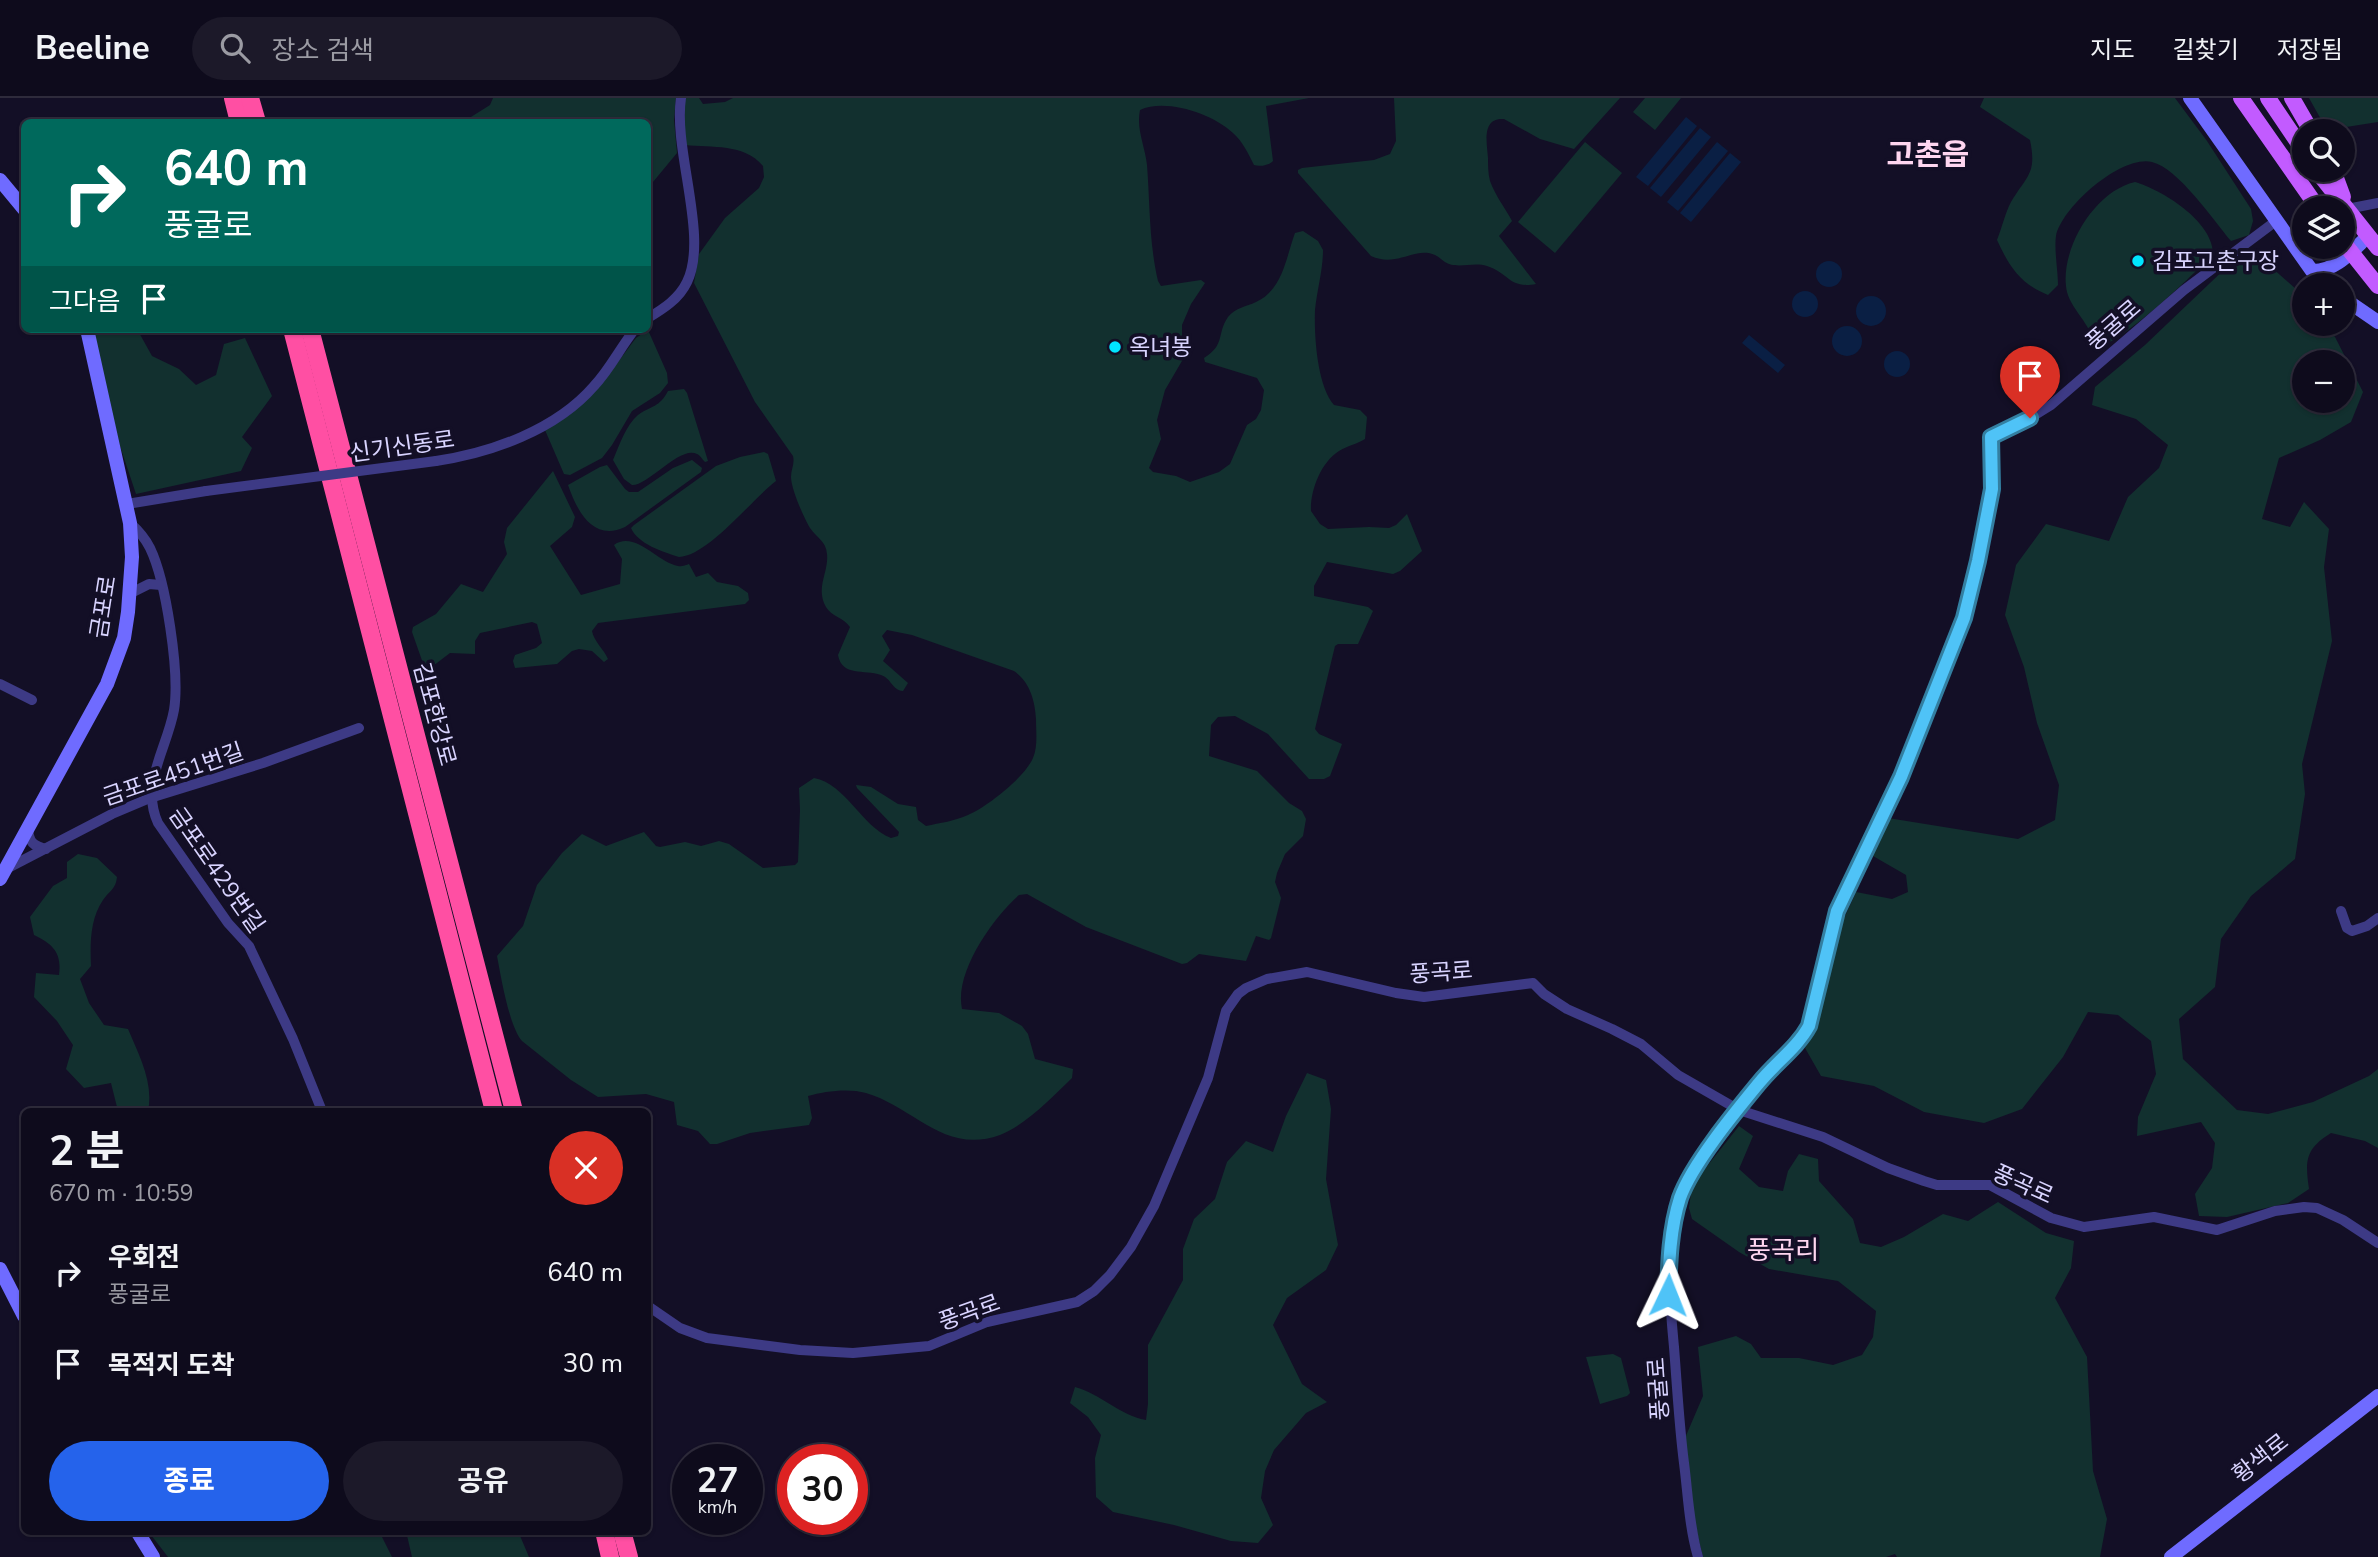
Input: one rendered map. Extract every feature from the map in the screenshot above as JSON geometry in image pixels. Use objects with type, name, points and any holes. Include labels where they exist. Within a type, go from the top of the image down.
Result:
[{"type":"highway","points":[[233,98],[238,119]]},
{"type":"highway","points":[[250,98],[256,119]]},
{"type":"highway","name":"김포한강로","points":[[293,333],[493,1108]]},
{"type":"highway","name":"김포한강로","points":[[311,333],[513,1108]]},
{"type":"highway","points":[[605,1535],[610,1557]]},
{"type":"highway","points":[[623,1535],[629,1557]]},
{"type":"main road","points":[[2241,98],[2310,196]]},
{"type":"main road","points":[[2269,98],[2292,133]]},
{"type":"main road","points":[[2292,98],[2304,119]]},
{"type":"main road","points":[[2193,101],[2312,271],[2328,269],[2337,259]]},
{"type":"main road","points":[[0,180],[21,205]]},
{"type":"main road","points":[[2326,182],[2337,196]]},
{"type":"main road","points":[[2355,219],[2373,242],[2355,245]]},
{"type":"main road","points":[[2355,257],[2378,286]]},
{"type":"main road","points":[[2355,306],[2378,322]]},
{"type":"main road","name":"금포로","points":[[2,873],[107,684],[124,639],[131,593],[130,523],[88,333]]},
{"type":"main road","points":[[0,1269],[21,1306]]},
{"type":"main road","name":"황색로","points":[[2171,1557],[2378,1396]]},
{"type":"main road","points":[[140,1535],[153,1557]]},
{"type":"street","points":[[651,316],[664,308],[689,280],[693,256],[690,199],[680,130],[681,98]]},
{"type":"street","points":[[2355,207],[2378,203]]},
{"type":"street","name":"풍굴로","points":[[1698,1557],[1691,1526],[1680,1434],[1668,1295],[1669,1262],[1677,1213],[1686,1184],[1702,1158],[1759,1083],[1809,1026],[1837,911],[1901,777],[1956,641],[1970,596],[1992,489],[1991,437],[2051,405],[2192,283],[2276,221]]},
{"type":"street","name":"신기신동로","points":[[127,504],[436,461],[468,456],[507,445],[565,411],[592,389],[632,333]]},
{"type":"street","name":"금포로429번길","points":[[130,523],[150,550],[162,585],[176,697],[150,799],[158,823],[228,923],[249,946],[293,1039],[321,1108]]},
{"type":"street","points":[[131,593],[149,584],[162,585]]},
{"type":"street","points":[[0,684],[32,700]]},
{"type":"street","name":"금포로451번길","points":[[2,873],[112,814],[150,799],[263,764],[359,728]]},
{"type":"street","points":[[28,828],[29,839],[33,844],[46,849]]},
{"type":"street","points":[[2341,911],[2347,928],[2352,931],[2367,926],[2378,918]]},
{"type":"street","name":"풍곡로","points":[[651,1308],[680,1328],[707,1338],[800,1350],[853,1353],[929,1346],[987,1322],[1077,1302],[1094,1291],[1110,1275],[1135,1240],[1154,1206],[1208,1078],[1231,1002],[1238,993],[1257,983],[1297,973],[1316,973],[1396,993],[1424,997],[1533,983],[1567,1009],[1640,1044],[1685,1079],[1739,1110],[1822,1137],[1888,1168],[1937,1185],[1990,1185],[2037,1211],[2070,1224],[2093,1227],[2154,1217],[2217,1230],[2275,1211],[2304,1207],[2328,1212],[2378,1243]]},
{"type":"green space","points":[[493,98],[676,98],[674,120],[677,153],[651,184],[651,119],[468,119],[490,105]]},
{"type":"green space","points":[[684,98],[699,98],[703,104],[725,102],[733,98],[1309,98],[1266,106],[1273,161],[1262,166],[1254,165],[1237,136],[1213,119],[1175,107],[1150,107],[1140,110],[1139,124],[1147,165],[1151,238],[1158,281],[1161,286],[1201,280],[1205,283],[1191,304],[1182,325],[1186,354],[1165,390],[1157,420],[1161,439],[1149,468],[1153,472],[1176,476],[1190,482],[1219,472],[1230,464],[1247,425],[1256,419],[1261,410],[1264,390],[1257,378],[1205,362],[1204,358],[1218,344],[1224,323],[1231,314],[1265,297],[1272,290],[1282,272],[1295,233],[1303,231],[1318,241],[1323,250],[1315,320],[1316,346],[1324,386],[1334,405],[1360,410],[1367,417],[1365,439],[1339,451],[1322,470],[1315,486],[1311,511],[1320,524],[1328,529],[1389,528],[1407,514],[1422,551],[1393,574],[1327,562],[1314,586],[1314,596],[1368,607],[1373,611],[1358,644],[1335,646],[1315,729],[1319,734],[1342,744],[1330,776],[1324,779],[1309,779],[1268,734],[1235,716],[1218,717],[1211,725],[1209,756],[1257,771],[1289,803],[1302,811],[1306,819],[1303,836],[1285,854],[1277,873],[1275,882],[1281,898],[1271,938],[1269,940],[1256,936],[1246,961],[1199,954],[1182,964],[1086,927],[1027,894],[1019,895],[987,931],[964,979],[962,1009],[999,1013],[1022,1026],[1028,1034],[1035,1059],[1073,1069],[1072,1078],[1047,1102],[1029,1118],[1000,1135],[980,1140],[962,1139],[930,1127],[883,1100],[859,1091],[845,1090],[808,1096],[812,1118],[809,1125],[750,1133],[710,1144],[698,1131],[677,1125],[674,1102],[646,1094],[598,1097],[571,1080],[522,1041],[509,1013],[497,956],[523,926],[537,885],[562,853],[582,834],[606,846],[644,832],[660,847],[685,842],[701,846],[719,841],[729,844],[763,868],[795,865],[798,862],[799,788],[814,778],[835,788],[871,824],[891,838],[898,836],[899,832],[856,785],[871,787],[898,804],[916,807],[918,820],[926,826],[947,822],[976,811],[1005,791],[1029,766],[1036,749],[1033,699],[1028,686],[1014,671],[912,635],[887,630],[882,636],[890,650],[883,661],[908,683],[903,691],[896,689],[884,677],[849,669],[840,662],[838,655],[850,627],[828,610],[823,600],[826,550],[810,528],[795,496],[791,477],[793,456],[755,402],[694,283],[699,254],[725,218],[759,188],[764,177],[763,166],[747,153],[737,150],[685,145]]},
{"type":"green space","points":[[1394,98],[1620,98],[1574,149],[1540,139],[1504,119],[1492,122],[1489,127],[1487,139],[1490,181],[1512,221],[1499,236],[1536,284],[1514,282],[1487,266],[1449,264],[1428,253],[1389,260],[1371,256],[1298,173],[1302,168],[1374,160],[1390,154],[1396,141]]},
{"type":"green space","points":[[1645,98],[1681,98],[1655,130],[1633,112]]},
{"type":"green space","points":[[1984,98],[2175,98],[2207,141],[2251,209],[2253,221],[2249,235],[2231,241],[2195,196],[2173,174],[2152,162],[2139,162],[2110,175],[2069,211],[2056,236],[2058,285],[2048,295],[2038,291],[2016,273],[1997,240],[2009,206],[2029,174],[2032,160],[2030,140],[1980,107]]},
{"type":"green space","points":[[2309,98],[2378,98],[2378,122],[2355,126],[2355,119],[2321,119]]},
{"type":"green space","points":[[1585,142],[1622,173],[1555,253],[1518,222]]},
{"type":"green space","name":"김포고촌구장","points":[[2135,182],[2171,199],[2195,218],[2210,240],[2213,252],[2161,304],[2104,344],[2092,334],[2068,296],[2068,259],[2082,225],[2093,210],[2106,197]]},
{"type":"green space","points":[[2263,260],[2292,285],[2292,336],[2334,336],[2342,350],[2292,350],[2292,413],[2355,413],[2351,422],[2320,440],[2279,458],[2262,519],[2290,527],[2304,502],[2329,529],[2324,567],[2332,641],[2302,764],[2305,794],[2295,859],[2251,896],[2221,939],[2215,987],[2179,1019],[2183,1059],[2237,1110],[2268,1114],[2313,1102],[2369,1076],[2378,1069],[2378,1148],[2365,1141],[2331,1133],[2316,1145],[2309,1156],[2309,1189],[2288,1203],[2227,1217],[2199,1216],[2195,1194],[2212,1168],[2215,1143],[2201,1122],[2137,1136],[2138,1117],[2156,1074],[2151,1041],[2118,1015],[2088,1012],[2063,1057],[2022,1109],[1984,1123],[1924,1112],[1874,1086],[1821,1076],[1805,1048],[1816,1024],[1832,948],[1856,892],[1892,899],[1908,892],[1906,875],[1873,856],[1888,818],[2018,839],[2055,820],[2059,785],[2037,723],[2024,667],[2005,615],[2016,565],[2046,524],[2109,541],[2128,497],[2159,468],[2168,445],[2136,419],[2092,405],[2095,387],[2145,345],[2231,263]]},
{"type":"green space","points":[[93,333],[139,333],[152,356],[179,369],[196,385],[216,375],[224,344],[245,338],[272,396],[242,437],[252,448],[241,471],[136,494],[120,446]]},
{"type":"green space","points":[[649,333],[667,373],[668,383],[660,393],[632,411],[602,458],[570,475],[564,474],[545,430],[603,382],[636,338]]},
{"type":"green space","points":[[2355,376],[2363,392],[2355,412]]},
{"type":"green space","points":[[684,389],[708,461],[705,462],[697,454],[682,455],[639,484],[632,485],[624,479],[613,460],[626,430],[638,415],[658,403],[668,391]]},
{"type":"green space","points":[[764,452],[768,454],[776,481],[703,547],[679,557],[645,543],[634,534],[631,528],[634,525],[716,466]]},
{"type":"green space","points":[[692,460],[702,468],[701,472],[625,527],[614,531],[595,527],[588,521],[576,505],[568,485],[607,465],[625,489],[638,492],[673,468]]},
{"type":"green space","points":[[553,471],[575,517],[572,527],[550,546],[581,595],[620,584],[622,559],[614,545],[622,541],[638,544],[670,564],[689,564],[696,577],[708,573],[717,582],[738,586],[748,593],[749,600],[745,604],[598,623],[592,631],[608,659],[604,662],[592,651],[579,649],[572,651],[557,664],[515,668],[515,655],[536,648],[542,643],[537,624],[532,622],[480,633],[475,641],[475,654],[450,653],[429,669],[425,669],[412,632],[413,627],[436,614],[461,584],[483,592],[507,554],[504,542],[507,528]]},
{"type":"green space","points":[[78,854],[97,858],[117,877],[93,923],[91,966],[80,979],[89,1003],[104,1025],[128,1029],[147,1080],[148,1108],[117,1108],[111,1083],[84,1088],[66,1069],[73,1045],[57,1021],[34,997],[36,973],[59,975],[60,967],[55,950],[34,935],[30,917],[53,886],[67,878],[67,862]]},
{"type":"green space","points":[[1307,1073],[1326,1080],[1331,1109],[1326,1179],[1338,1245],[1326,1270],[1287,1298],[1273,1325],[1302,1384],[1327,1402],[1306,1413],[1274,1450],[1265,1471],[1261,1498],[1273,1525],[1258,1543],[1231,1541],[1113,1512],[1096,1497],[1095,1458],[1101,1435],[1088,1417],[1070,1403],[1075,1387],[1127,1414],[1146,1420],[1148,1345],[1183,1280],[1183,1249],[1194,1219],[1215,1199],[1227,1162],[1246,1141],[1273,1152],[1286,1116]]},
{"type":"green space","points":[[1739,1126],[1753,1136],[1739,1169],[1759,1187],[1783,1191],[1788,1171],[1799,1154],[1818,1159],[1819,1181],[1853,1219],[1860,1243],[1881,1247],[1943,1214],[1968,1221],[1998,1202],[2046,1233],[2074,1241],[2071,1268],[2055,1298],[2087,1357],[2093,1471],[2107,1519],[2100,1557],[1897,1557],[1895,1554],[1886,1557],[1703,1557],[1695,1525],[1685,1438],[1703,1396],[1698,1347],[1736,1336],[1751,1344],[1761,1358],[1799,1358],[1833,1365],[1862,1355],[1873,1337],[1876,1311],[1838,1281],[1769,1269],[1692,1219],[1689,1208],[1692,1185]]},
{"type":"green space","points":[[1613,1354],[1621,1358],[1630,1393],[1600,1404],[1586,1357]]},
{"type":"green space","points":[[151,1535],[381,1535],[392,1557],[168,1557]]},
{"type":"green space","points":[[407,1535],[520,1535],[529,1557],[412,1557]]},
{"type":"water","points":[[1686,117],[1697,126],[1648,186],[1636,177]]},
{"type":"water","points":[[1700,128],[1711,137],[1661,197],[1650,188]]},
{"type":"water","points":[[1717,142],[1728,151],[1678,211],[1667,202]]},
{"type":"water","points":[[1730,153],[1741,162],[1691,222],[1680,213]]},
{"type":"water","points":[[1829,261],[1838,265],[1842,274],[1838,283],[1829,287],[1820,283],[1816,274],[1820,265]]},
{"type":"water","points":[[1805,291],[1814,295],[1818,304],[1814,313],[1805,317],[1796,313],[1792,304],[1796,295]]},
{"type":"water","points":[[1871,296],[1881,301],[1886,311],[1881,321],[1871,326],[1861,321],[1856,311],[1861,301]]},
{"type":"water","points":[[1847,326],[1853,327],[1861,335],[1861,347],[1853,355],[1847,356],[1841,355],[1833,347],[1832,341],[1833,335],[1841,327]]},
{"type":"water","points":[[1749,335],[1785,365],[1778,373],[1742,343]]},
{"type":"water","points":[[1897,351],[1906,355],[1910,364],[1906,373],[1897,377],[1888,373],[1884,364],[1888,355]]},
{"type":"place","name":"김포고촌구장","points":[[2138,261]]},
{"type":"place","name":"옥녀봉","points":[[1115,347]]},
{"type":"district","name":"고촌읍","points":[[1928,155]]},
{"type":"district","name":"풍곡리","points":[[1783,1250]]},
{"type":"route","points":[[1668,1295],[1673,1232],[1686,1184],[1702,1158],[1759,1083],[1809,1026],[1837,911],[1901,777],[1956,641],[1970,596],[1992,489],[1991,437],[2030,418]]}]
